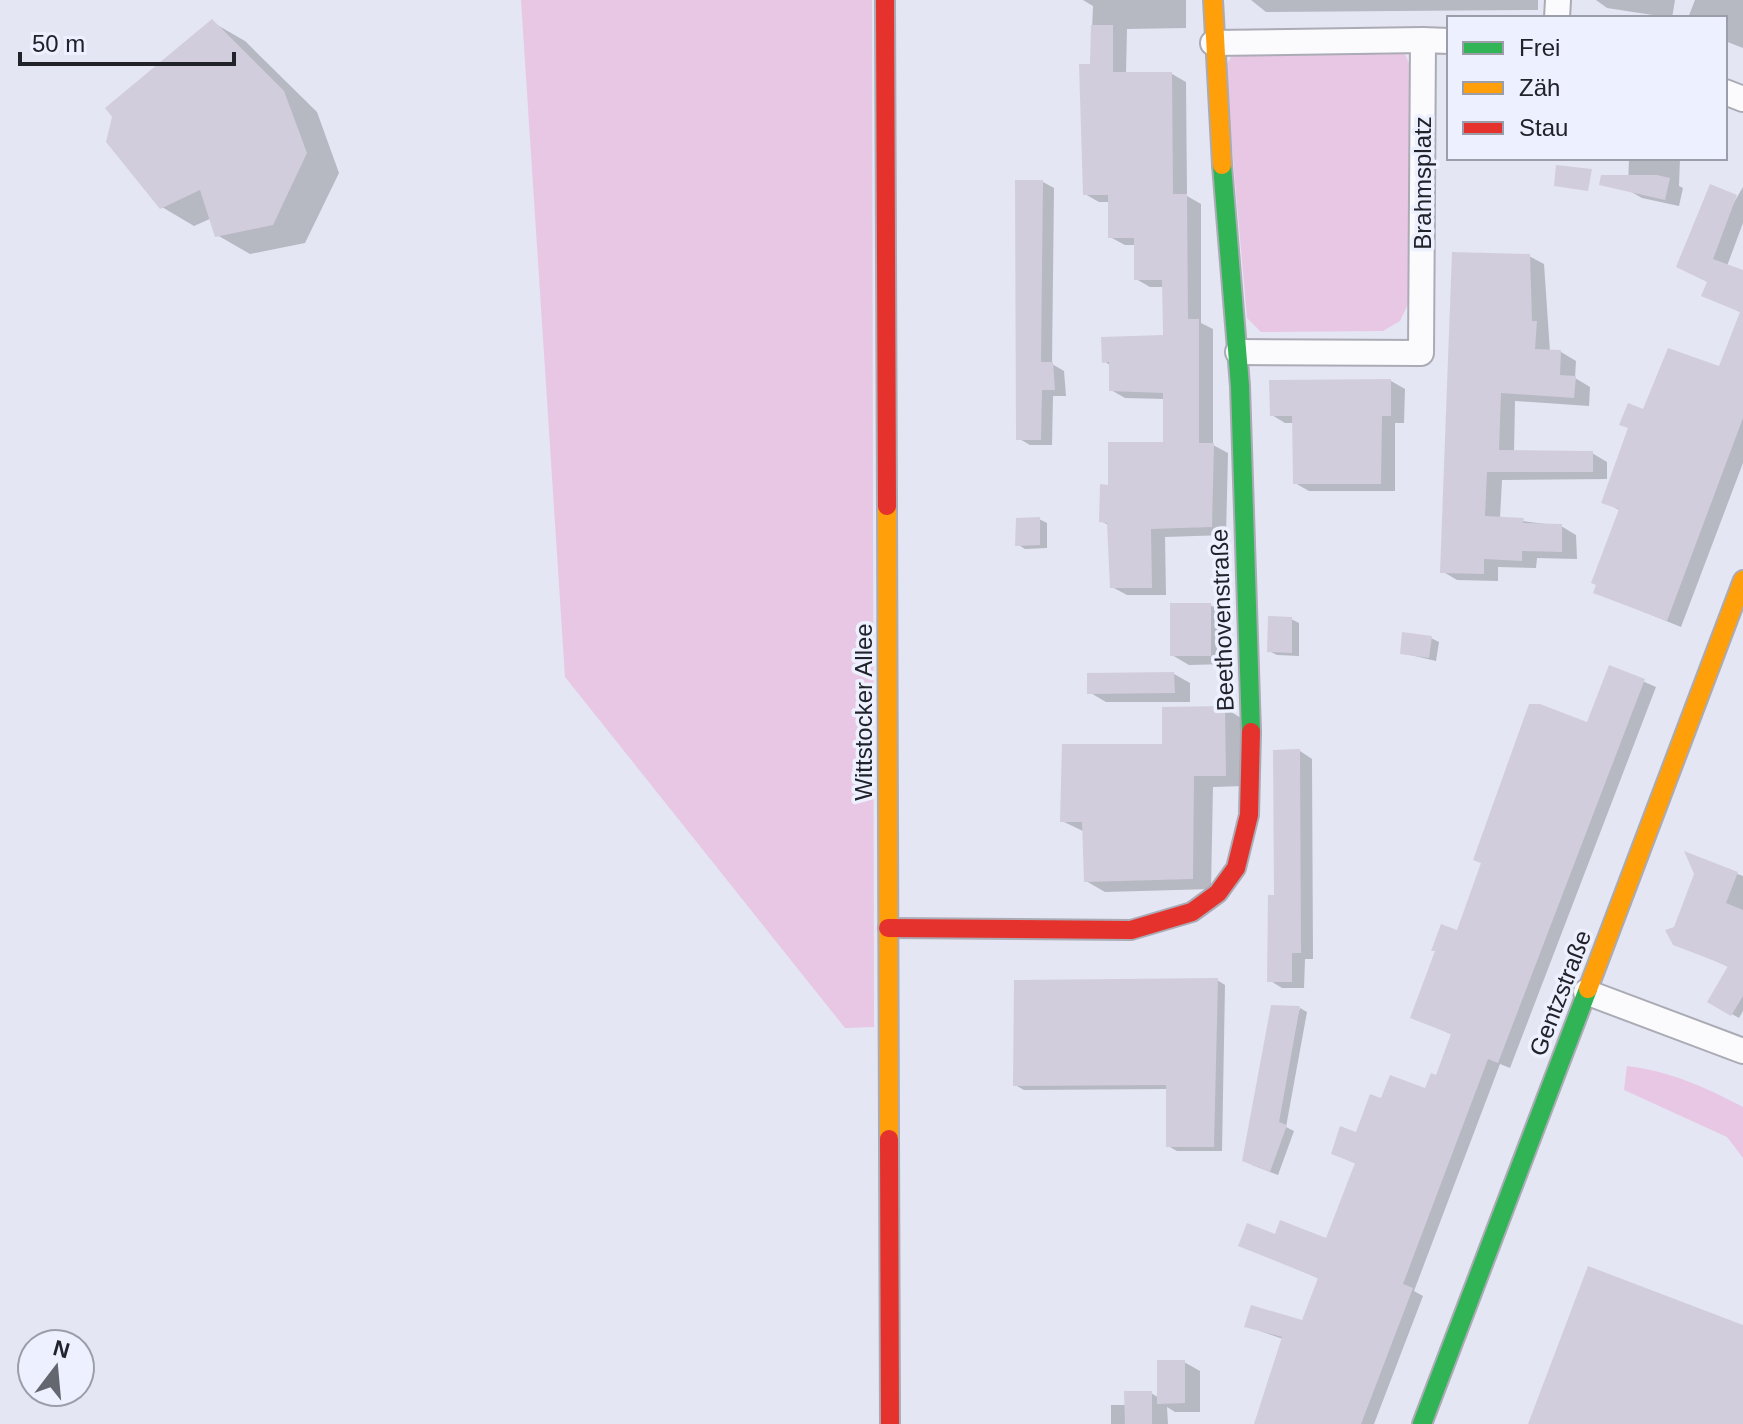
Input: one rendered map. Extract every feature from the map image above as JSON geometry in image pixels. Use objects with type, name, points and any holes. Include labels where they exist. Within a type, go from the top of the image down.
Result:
[{"type":"street","name":"Wittstocker Allee","points":[[885,0],[890,1424]]},
{"type":"street","name":"Beethovenstraße","points":[[888,928],[1131,930],[1162,926],[1214,896],[1235,871],[1248,813],[1249,735],[1238,352],[1213,43],[1213,0]]},
{"type":"street","name":"Brahmsplatz","points":[[1238,352],[1421,353],[1423,40]]},
{"type":"street","points":[[1213,43],[1447,41]]},
{"type":"street","name":"Gentzstraße","points":[[1422,1424],[1743,580]]},
{"type":"street","points":[[1586,992],[1743,1051]]},
{"type":"shaded area","points":[[521,0],[872,0],[874,1027],[845,1028],[565,677]]},
{"type":"shaded area","points":[[1389,49],[1405,54],[1411,68],[1409,302],[1400,321],[1383,331],[1261,332],[1247,318],[1225,67],[1231,57],[1241,52]]},
{"type":"shaded area","points":[[1627,1066],[1687,1081],[1743,1107],[1743,1158],[1727,1137],[1624,1090]]},
{"type":"building","points":[[212,19],[284,91],[307,153],[273,225],[215,237],[200,190],[160,209],[106,142],[112,117],[105,108]]},
{"type":"building","points":[[1091,25],[1113,25],[1113,72],[1172,72],[1173,194],[1187,194],[1188,319],[1199,319],[1199,443],[1214,443],[1212,527],[1151,529],[1152,588],[1110,588],[1107,523],[1099,522],[1100,484],[1108,485],[1108,442],[1163,442],[1163,393],[1109,391],[1109,362],[1102,363],[1101,337],[1163,335],[1162,280],[1134,280],[1134,238],[1108,238],[1108,195],[1083,195],[1079,64],[1090,64]]},
{"type":"building","points":[[1556,165],[1592,169],[1588,191],[1554,186]]},
{"type":"building","points":[[1601,175],[1657,175],[1670,178],[1665,200],[1599,185]]},
{"type":"building","points":[[1015,180],[1043,180],[1041,362],[1053,362],[1055,390],[1042,390],[1041,440],[1016,440]]},
{"type":"building","points":[[1710,184],[1737,195],[1713,259],[1743,270],[1743,418],[1667,621],[1593,593],[1596,585],[1591,583],[1619,509],[1601,503],[1628,428],[1619,425],[1628,403],[1643,409],[1668,348],[1719,366],[1740,312],[1701,296],[1707,282],[1676,267]]},
{"type":"building","points":[[1452,252],[1530,254],[1532,321],[1537,321],[1535,349],[1561,350],[1560,375],[1576,376],[1574,398],[1501,393],[1499,450],[1593,451],[1593,472],[1487,472],[1485,516],[1524,518],[1523,523],[1562,524],[1562,552],[1522,551],[1522,561],[1484,559],[1484,574],[1440,573]]},
{"type":"building","points":[[1391,379],[1391,416],[1382,416],[1381,484],[1293,484],[1292,416],[1270,416],[1269,380]]},
{"type":"building","points":[[1040,517],[1040,545],[1015,546],[1016,518]]},
{"type":"building","points":[[1170,603],[1211,603],[1211,656],[1170,656]]},
{"type":"building","points":[[1268,616],[1292,617],[1292,653],[1267,652]]},
{"type":"building","points":[[1402,632],[1432,636],[1429,658],[1400,654]]},
{"type":"building","points":[[1609,665],[1645,679],[1498,1063],[1488,1059],[1403,1284],[1413,1288],[1361,1424],[1254,1424],[1282,1337],[1244,1327],[1251,1305],[1302,1320],[1318,1278],[1238,1246],[1247,1223],[1275,1234],[1280,1220],[1326,1238],[1355,1163],[1331,1154],[1340,1126],[1356,1132],[1370,1094],[1381,1098],[1390,1075],[1425,1088],[1431,1073],[1436,1075],[1451,1034],[1410,1018],[1435,951],[1431,951],[1441,924],[1457,930],[1481,863],[1473,860],[1529,704],[1540,704],[1587,722]]},
{"type":"building","points":[[1174,672],[1175,693],[1087,694],[1087,673]]},
{"type":"building","points":[[1225,706],[1226,776],[1194,776],[1193,879],[1084,882],[1082,822],[1060,822],[1062,744],[1162,744],[1162,707]]},
{"type":"building","points":[[1300,749],[1301,953],[1292,953],[1292,982],[1267,982],[1268,895],[1274,895],[1273,750]]},
{"type":"building","points":[[1684,851],[1738,872],[1726,903],[1743,910],[1743,996],[1731,1016],[1707,1002],[1728,966],[1673,945],[1665,930],[1674,927],[1694,874]]},
{"type":"building","points":[[1218,978],[1214,1147],[1166,1147],[1166,1085],[1013,1086],[1014,980]]},
{"type":"building","points":[[1271,1005],[1300,1006],[1279,1122],[1287,1125],[1270,1172],[1242,1161]]},
{"type":"building","points":[[1588,1266],[1743,1325],[1743,1424],[1528,1424]]},
{"type":"building","points":[[1157,1360],[1185,1360],[1185,1403],[1157,1404]]},
{"type":"building","points":[[1124,1391],[1152,1391],[1152,1424],[1125,1424]]},
{"type":"traffic: fast","points":[[1222,165],[1240,386],[1251,732]]},
{"type":"traffic: fast","points":[[1422,1424],[1588,989]]},
{"type":"traffic: slow","points":[[1213,0],[1222,165]]},
{"type":"traffic: slow","points":[[887,506],[889,1139]]},
{"type":"traffic: slow","points":[[1588,989],[1743,580]]},
{"type":"traffic: jam","points":[[885,0],[887,506]]},
{"type":"traffic: jam","points":[[888,928],[1131,930],[1192,912],[1218,893],[1236,868],[1249,815],[1251,732]]},
{"type":"traffic: jam","points":[[889,1139],[890,1424]]}]
